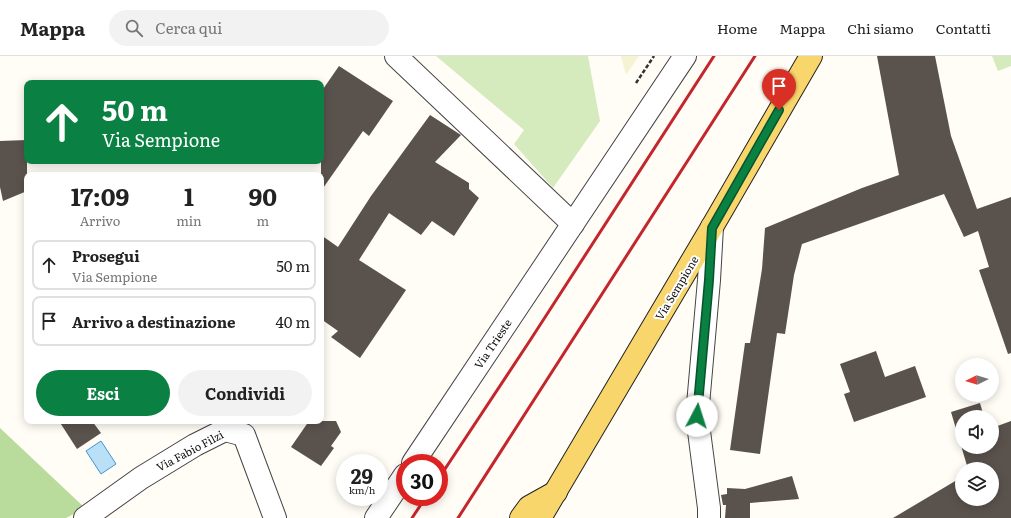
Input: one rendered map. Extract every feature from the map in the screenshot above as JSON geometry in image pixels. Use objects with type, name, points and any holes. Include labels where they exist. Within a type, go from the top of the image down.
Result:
[{"type":"main road","name":"Via Sempione","points":[[540,518],[712,228],[811,56]]},
{"type":"main road","points":[[521,518],[529,507],[557,491]]},
{"type":"street","points":[[396,56],[573,224]]},
{"type":"street","name":"Via Trieste","points":[[419,454],[685,56]]},
{"type":"street","points":[[709,518],[697,416],[712,228]]},
{"type":"street","name":"Via Fabio Filzi","points":[[86,518],[141,478],[195,445],[225,430],[244,435],[275,518]]},
{"type":"street","points":[[376,518],[396,488]]},
{"type":"shaded area","points":[[621,56],[639,56],[626,75]]},
{"type":"green space","points":[[436,56],[588,56],[600,121],[553,188],[514,144],[524,130]]},
{"type":"green space","points":[[992,56],[1011,56],[1011,66],[998,71]]},
{"type":"green space","points":[[0,428],[85,508],[66,518],[0,518]]},
{"type":"water","points":[[101,441],[116,464],[101,474],[86,451]]},
{"type":"building","points":[[877,56],[935,56],[951,136],[977,209],[1011,197],[1011,353],[1008,354],[979,270],[989,267],[978,231],[964,237],[944,194],[802,244],[794,275],[785,334],[777,333],[760,454],[730,450],[745,343],[750,343],[762,269],[765,228],[862,188],[899,175]]},
{"type":"building","points":[[339,66],[393,101],[369,136],[363,131],[324,187],[324,172],[321,172],[321,164],[324,164],[324,88]]},
{"type":"building","points":[[430,115],[461,135],[435,162],[469,183],[469,189],[479,198],[454,236],[432,221],[421,235],[389,213],[359,260],[406,290],[360,358],[331,337],[338,331],[324,321],[324,237],[338,247],[371,196]]},
{"type":"building","points":[[24,140],[24,164],[27,164],[27,172],[24,172],[24,192],[3,201],[0,187],[0,141]]},
{"type":"building","points":[[876,351],[885,377],[915,366],[926,397],[854,422],[844,394],[850,392],[840,364]]},
{"type":"building","points":[[980,403],[982,410],[957,410]]},
{"type":"building","points":[[955,411],[955,425],[951,412]]},
{"type":"building","points":[[324,421],[336,421],[341,432],[331,446],[334,448],[321,466],[291,447],[307,424],[324,424]]},
{"type":"building","points":[[1011,421],[1011,518],[893,518],[955,481],[955,506],[999,506],[999,462],[966,462],[964,454],[999,454],[999,425]]},
{"type":"building","points":[[61,424],[94,424],[101,433],[77,449]]},
{"type":"building","points":[[792,476],[799,499],[750,503],[750,518],[725,518],[726,505],[723,505],[721,495],[727,494],[727,488],[745,489]]},
{"type":"railway","points":[[448,464],[714,56]]},
{"type":"railway","points":[[458,518],[755,56]]},
{"type":"railway","points":[[412,518],[420,506]]},
{"type":"route","points":[[697,416],[712,228],[779,110]]}]
